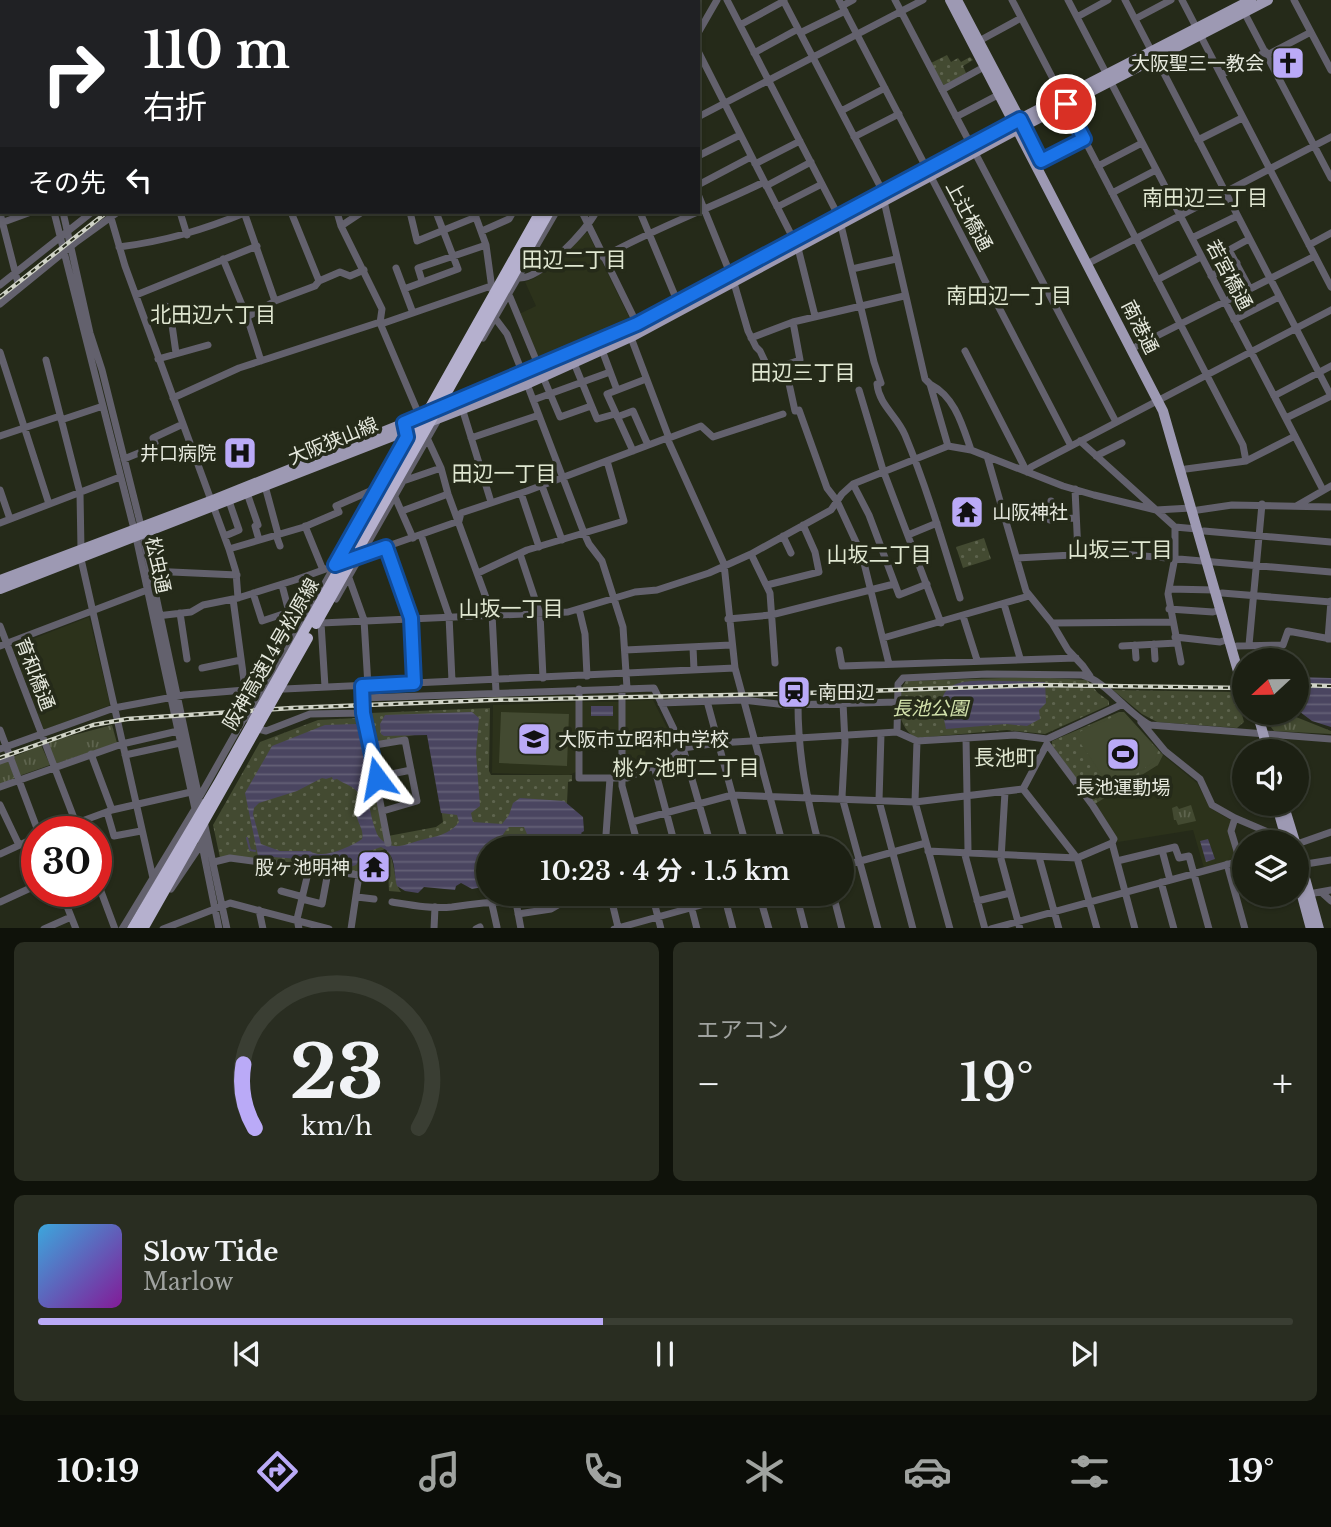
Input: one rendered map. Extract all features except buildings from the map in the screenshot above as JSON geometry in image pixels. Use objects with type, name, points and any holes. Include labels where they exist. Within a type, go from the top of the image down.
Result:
[{"type":"highway","name":"阪神高速14号松原線","points":[[131,928],[219,782],[537,214]]},
{"type":"highway","name":"阪神高速14号松原線","points":[[146,928],[548,214]]},
{"type":"main road","name":"南港通","points":[[950,0],[999,95],[1041,161],[1090,261],[1138,346],[1161,399],[1186,469],[1200,530],[1234,648]]},
{"type":"main road","name":"南港通","points":[[957,0],[1161,399],[1195,509]]},
{"type":"main road","name":"大阪狭山線","points":[[0,589],[81,554],[406,427],[439,417],[632,330],[1154,55],[1244,4],[1268,0]]},
{"type":"main road","name":"大阪狭山線","points":[[541,372],[574,363],[602,350],[678,303],[732,279]]},
{"type":"main road","name":"大阪狭山線","points":[[214,503],[229,501],[406,427],[421,417],[456,408]]},
{"type":"main road","name":"大阪狭山線","points":[[0,580],[81,554]]},
{"type":"main road","name":"南港通","points":[[1218,592],[1220,610],[1235,648]]},
{"type":"main road","points":[[1256,725],[1262,739]]},
{"type":"main road","points":[[1259,725],[1260,739]]},
{"type":"main road","points":[[1309,894],[1319,928]]},
{"type":"main road","points":[[1305,907],[1311,928]]},
{"type":"street","points":[[700,30],[717,0]]},
{"type":"street","points":[[727,0],[840,221],[882,402],[901,424],[937,523],[960,598]]},
{"type":"street","points":[[754,53],[853,0]]},
{"type":"street","points":[[895,0],[1116,422]]},
{"type":"street","points":[[700,116],[923,0]]},
{"type":"street","points":[[1012,0],[1243,445],[1246,461]]},
{"type":"street","name":"若宮橋通","points":[[1068,0],[1274,396],[1327,488]]},
{"type":"street","points":[[1077,17],[1108,0]]},
{"type":"street","points":[[1125,0],[1331,396],[1286,418]]},
{"type":"street","points":[[1135,19],[1171,0]]},
{"type":"street","points":[[1182,0],[1331,287]]},
{"type":"street","points":[[1294,0],[1331,70]]},
{"type":"street","points":[[740,25],[783,1],[854,137],[883,198],[904,296],[948,446]]},
{"type":"street","points":[[1244,4],[1266,54],[1331,178]]},
{"type":"street","name":"上辻橋通","points":[[842,6],[1071,446]]},
{"type":"street","points":[[979,41],[1021,18]]},
{"type":"street","points":[[1220,75],[1311,32]]},
{"type":"street","points":[[700,55],[796,244],[815,316]]},
{"type":"street","points":[[942,90],[984,67]]},
{"type":"street","points":[[841,111],[885,88]]},
{"type":"street","points":[[956,117],[999,95]]},
{"type":"street","points":[[854,137],[899,114]]},
{"type":"street","points":[[1198,140],[1242,118]]},
{"type":"street","points":[[700,155],[740,135]]},
{"type":"street","points":[[1090,261],[1331,137]]},
{"type":"street","points":[[1041,161],[1084,139]]},
{"type":"street","points":[[700,184],[800,141]]},
{"type":"street","points":[[1098,166],[1142,143]]},
{"type":"street","points":[[700,213],[811,162]]},
{"type":"street","points":[[1112,193],[1156,170]]},
{"type":"street","points":[[777,207],[822,184]]},
{"type":"street","points":[[700,199],[732,279],[751,338],[769,370],[800,360],[793,322]]},
{"type":"street","points":[[19,287],[1,223],[26,214]]},
{"type":"street","name":"松虫通","points":[[55,214],[120,477],[150,571],[156,616],[214,862],[219,928]]},
{"type":"street","name":"松虫通","points":[[64,214],[88,326],[124,459],[139,532],[147,590],[156,616]]},
{"type":"street","points":[[0,285],[89,214]]},
{"type":"street","points":[[181,214],[187,235]]},
{"type":"street","points":[[119,247],[187,235],[240,214]]},
{"type":"street","points":[[246,214],[275,301]]},
{"type":"street","points":[[292,214],[319,281]]},
{"type":"street","points":[[338,214],[382,309],[380,323],[421,417]]},
{"type":"street","points":[[341,226],[359,214]]},
{"type":"street","points":[[410,214],[417,241],[475,214],[486,245],[492,289]]},
{"type":"street","points":[[404,289],[458,269],[437,214]]},
{"type":"street","points":[[482,231],[509,219],[512,214]]},
{"type":"street","points":[[421,417],[537,214]]},
{"type":"street","points":[[491,502],[471,438],[451,395],[555,214]]},
{"type":"street","points":[[583,214],[632,330],[646,379],[668,438],[724,567],[735,667],[780,836]]},
{"type":"street","points":[[520,278],[536,274],[587,227],[595,214]]},
{"type":"street","points":[[641,214],[678,303]]},
{"type":"street","points":[[603,257],[649,232],[697,214]]},
{"type":"street","points":[[0,304],[111,215],[119,247],[158,359],[214,503],[237,575],[236,598],[247,713],[195,810],[123,928]]},
{"type":"street","points":[[1192,238],[1237,216]]},
{"type":"street","points":[[1309,245],[1331,233]]},
{"type":"street","points":[[1250,239],[1230,250],[1250,289]]},
{"type":"street","points":[[422,281],[418,268],[486,245]]},
{"type":"street","points":[[136,295],[257,246]]},
{"type":"street","points":[[1138,346],[1315,256]]},
{"type":"street","points":[[1157,280],[1201,257]]},
{"type":"street","points":[[223,259],[247,317],[261,361]]},
{"type":"street","points":[[852,269],[896,259]]},
{"type":"street","points":[[1211,276],[1237,263]]},
{"type":"street","points":[[396,268],[413,313]]},
{"type":"street","points":[[247,317],[275,301],[315,286],[319,281],[340,272],[350,276],[365,270]]},
{"type":"street","points":[[173,398],[239,368],[488,287],[509,295],[559,417],[591,406]]},
{"type":"street","points":[[751,338],[793,322],[904,296]]},
{"type":"street","points":[[1234,320],[1279,297]]},
{"type":"street","points":[[166,306],[176,353]]},
{"type":"street","points":[[1027,472],[1031,467],[1331,310]]},
{"type":"street","points":[[495,318],[506,334],[525,379],[584,533],[602,561],[623,627],[626,674],[622,778],[636,836]]},
{"type":"street","points":[[158,359],[208,345]]},
{"type":"street","points":[[602,350],[617,390]]},
{"type":"street","points":[[965,351],[1027,472]]},
{"type":"street","points":[[0,352],[49,504]]},
{"type":"street","points":[[46,360],[80,493],[81,554],[153,878]]},
{"type":"street","points":[[574,363],[597,419],[633,411],[648,445]]},
{"type":"street","points":[[785,365],[797,410],[827,488],[837,501],[862,555],[889,664]]},
{"type":"street","points":[[1274,396],[1331,366]]},
{"type":"street","points":[[533,400],[610,372]]},
{"type":"street","points":[[633,451],[607,394],[646,379]]},
{"type":"street","points":[[927,381],[951,401],[960,417],[971,450]]},
{"type":"street","points":[[859,390],[883,470],[941,623]]},
{"type":"street","points":[[0,436],[103,406]]},
{"type":"street","points":[[459,521],[461,513],[542,486],[701,426],[713,437],[783,414]]},
{"type":"street","points":[[471,438],[539,415]]},
{"type":"street","points":[[206,825],[396,497],[439,417]]},
{"type":"street","points":[[124,459],[156,446],[153,438],[183,424]]},
{"type":"street","points":[[243,720],[252,713],[407,437],[406,427]]},
{"type":"street","points":[[1186,469],[1246,461],[1296,436]]},
{"type":"street","points":[[428,440],[441,468],[492,614],[496,692]]},
{"type":"street","points":[[1080,441],[1175,527],[1331,542]]},
{"type":"street","points":[[1096,456],[1122,443]]},
{"type":"street","points":[[321,623],[568,612],[635,592],[657,590],[724,567],[751,554],[831,510],[853,484],[914,457],[948,446],[971,450],[1075,489],[1156,510],[1232,505],[1331,507]]},
{"type":"street","points":[[987,456],[1029,596],[1052,623],[1068,650],[1090,677],[1123,704],[1165,751],[1200,779],[1212,805],[1263,830]]},
{"type":"street","points":[[478,573],[539,547],[624,521],[607,460]]},
{"type":"street","points":[[405,481],[441,468]]},
{"type":"street","points":[[0,523],[120,477]]},
{"type":"street","points":[[853,484],[869,515],[898,595],[927,583]]},
{"type":"street","points":[[265,486],[280,546]]},
{"type":"street","points":[[542,486],[562,540]]},
{"type":"street","points":[[229,549],[305,527],[339,512],[336,506],[377,487]]},
{"type":"street","points":[[1297,505],[1327,488]]},
{"type":"street","points":[[1075,489],[1079,553]]},
{"type":"street","points":[[0,490],[10,519]]},
{"type":"street","points":[[247,493],[258,525],[255,526],[258,540]]},
{"type":"street","points":[[521,493],[539,547]]},
{"type":"street","points":[[401,511],[448,494]]},
{"type":"street","points":[[396,497],[401,511],[417,536],[449,617],[452,681]]},
{"type":"street","points":[[225,536],[239,530],[229,501]]},
{"type":"street","points":[[1051,501],[1051,520],[1075,518]]},
{"type":"street","points":[[1250,645],[1262,505]]},
{"type":"street","points":[[156,616],[191,612],[206,604],[282,584],[459,521]]},
{"type":"street","points":[[908,535],[937,523]]},
{"type":"street","points":[[767,585],[819,572],[803,525]]},
{"type":"street","points":[[305,527],[323,570]]},
{"type":"street","points":[[1175,527],[1175,557],[1168,589],[1169,609],[1181,662]]},
{"type":"street","points":[[783,536],[791,553]]},
{"type":"street","points":[[386,547],[411,618],[414,683]]},
{"type":"street","points":[[1017,558],[1109,553],[1331,572]]},
{"type":"street","points":[[520,554],[540,614],[543,678]]},
{"type":"street","points":[[751,554],[767,585],[775,663]]},
{"type":"street","points":[[150,571],[237,575]]},
{"type":"street","points":[[349,578],[364,620],[363,713],[388,843]]},
{"type":"street","points":[[253,593],[262,621],[289,612],[282,584]]},
{"type":"street","points":[[729,619],[771,615],[894,584]]},
{"type":"street","points":[[1122,646],[1176,640],[1283,645],[1288,631],[1329,639],[1331,602],[1168,589]]},
{"type":"street","points":[[3,645],[147,590]]},
{"type":"street","points":[[883,638],[1029,596]]},
{"type":"street","points":[[1004,604],[1020,658]]},
{"type":"street","points":[[579,609],[585,634],[587,676]]},
{"type":"street","points":[[1169,609],[1213,612],[1220,610]]},
{"type":"street","points":[[180,613],[187,659]]},
{"type":"street","points":[[963,616],[976,660]]},
{"type":"street","points":[[1052,623],[1172,622]]},
{"type":"street","points":[[321,623],[325,687]]},
{"type":"street","name":"育和橋通","points":[[0,626],[3,645],[73,816]]},
{"type":"street","points":[[1154,644],[1155,659]]},
{"type":"street","points":[[625,650],[731,645]]},
{"type":"street","points":[[1135,645],[1136,658]]},
{"type":"street","points":[[693,647],[694,670]]},
{"type":"street","points":[[839,650],[842,666],[1076,658]]},
{"type":"street","points":[[202,668],[241,660]]},
{"type":"street","points":[[284,689],[735,667]]},
{"type":"street","points":[[897,732],[899,681],[908,677],[987,674],[1090,677]]},
{"type":"street","points":[[362,698],[654,688],[683,748],[708,836]]},
{"type":"street","points":[[579,689],[579,778],[627,778],[672,757],[683,748],[718,743],[897,732],[917,741],[1015,735],[1047,742],[1114,839],[1111,843],[1077,858],[966,853],[927,847],[854,863]]},
{"type":"street","points":[[3,748],[114,708],[174,696],[245,690]]},
{"type":"street","name":"松虫通","points":[[174,696],[180,743],[202,843],[227,928]]},
{"type":"street","points":[[661,703],[743,700],[799,704],[897,702]]},
{"type":"street","points":[[707,701],[743,836]]},
{"type":"street","points":[[843,703],[843,799],[878,928]]},
{"type":"street","points":[[799,704],[798,739],[806,797],[816,836]]},
{"type":"street","points":[[1023,789],[1047,742],[1123,704]]},
{"type":"street","points":[[243,720],[260,731],[266,731],[310,714],[363,713]]},
{"type":"street","points":[[1138,719],[1156,727],[1331,739]]},
{"type":"street","points":[[0,730],[3,748],[11,757],[33,816]]},
{"type":"street","points":[[0,787],[122,744],[178,732]]},
{"type":"street","points":[[881,734],[879,800],[914,928]]},
{"type":"street","points":[[966,738],[969,796],[965,857],[985,928]]},
{"type":"street","points":[[369,746],[405,740],[417,800],[383,811]]},
{"type":"street","points":[[917,741],[915,802],[950,928]]},
{"type":"street","points":[[124,755],[180,743]]},
{"type":"street","points":[[91,754],[114,836],[141,831]]},
{"type":"street","points":[[0,761],[11,757]]},
{"type":"street","points":[[654,766],[673,836]]},
{"type":"street","points":[[377,778],[411,770]]},
{"type":"street","points":[[606,836],[610,778]]},
{"type":"street","points":[[632,822],[732,795],[915,802],[1023,789]]},
{"type":"street","points":[[1023,789],[1077,858],[1097,928]]},
{"type":"street","points":[[99,816],[135,803],[191,792]]},
{"type":"street","points":[[1005,792],[1001,855],[1019,925]]},
{"type":"street","points":[[0,805],[19,845],[0,854]]},
{"type":"street","points":[[1232,834],[1235,818]]},
{"type":"street","points":[[1309,839],[1331,832]]},
{"type":"street","points":[[146,928],[202,843]]},
{"type":"street","points":[[1111,843],[1135,928]]},
{"type":"street","points":[[1117,861],[1175,847],[1179,858],[1189,856],[1209,928]]},
{"type":"street","points":[[1162,850],[1170,880]]},
{"type":"street","points":[[1040,857],[1059,928]]},
{"type":"street","points":[[214,862],[230,858],[359,875],[351,928]]},
{"type":"street","points":[[1309,864],[1331,860]]},
{"type":"street","points":[[998,928],[1019,925],[1054,911],[1232,863]]},
{"type":"street","points":[[1227,864],[1245,928]]},
{"type":"street","points":[[299,928],[297,919],[309,869]]},
{"type":"street","points":[[281,891],[322,904],[328,872]]},
{"type":"street","points":[[1161,882],[1174,928]]},
{"type":"street","points":[[1309,894],[1331,890]]},
{"type":"street","points":[[0,902],[21,892]]},
{"type":"street","points":[[1321,892],[1331,901]]},
{"type":"street","points":[[977,901],[1010,893]]},
{"type":"street","points":[[357,897],[374,899]]},
{"type":"street","points":[[391,902],[435,907],[476,903]]},
{"type":"street","points":[[181,925],[218,905],[230,903],[326,928]]},
{"type":"street","points":[[492,906],[496,927]]},
{"type":"street","points":[[516,906],[521,928]]},
{"type":"street","points":[[517,914],[556,906]]},
{"type":"street","points":[[612,906],[616,928],[698,906]]},
{"type":"street","points":[[655,906],[661,928]]},
{"type":"street","points":[[727,906],[733,928]]},
{"type":"street","points":[[762,906],[769,928]]},
{"type":"street","points":[[799,906],[805,928]]},
{"type":"street","points":[[836,906],[842,928]]},
{"type":"street","points":[[67,907],[76,928]]},
{"type":"street","points":[[107,907],[115,928]]},
{"type":"street","points":[[434,928],[435,907]]},
{"type":"street","points":[[692,908],[697,928]]},
{"type":"street","points":[[259,910],[263,928]]},
{"type":"street","points":[[46,928],[71,917]]},
{"type":"shaded area","points":[[586,233],[629,317],[627,322],[540,361],[519,314],[536,306],[525,282],[535,278]]},
{"type":"shaded area","points":[[89,617],[110,704],[44,730],[12,647]]},
{"type":"shaded area","points":[[1309,677],[1331,678],[1331,727],[1309,719]]},
{"type":"shaded area","points":[[976,681],[1045,682],[1046,703],[1039,710],[1040,719],[1027,726],[1006,724],[946,729],[942,702],[944,693],[950,687]]},
{"type":"shaded area","name":"大阪市立昭和中学校","points":[[653,700],[668,730],[669,740],[646,740],[645,764],[623,774],[625,701]]},
{"type":"shaded area","name":"大阪市立昭和中学校","points":[[576,702],[576,772],[569,775],[492,773],[493,705]]},
{"type":"shaded area","name":"大阪市立昭和中学校","points":[[582,702],[619,702],[619,738],[582,737]]},
{"type":"shaded area","points":[[591,706],[613,706],[613,716],[591,716]]},
{"type":"shaded area","points":[[472,712],[479,718],[476,753],[480,806],[471,813],[473,822],[502,824],[513,803],[520,798],[564,801],[583,817],[584,831],[581,833],[583,836],[528,836],[524,827],[509,827],[503,836],[476,836],[476,888],[461,883],[455,890],[424,887],[418,893],[405,891],[397,886],[392,858],[381,847],[364,853],[356,865],[350,867],[313,860],[269,859],[258,856],[245,793],[272,746],[325,725],[356,724],[359,727],[370,808],[377,834],[382,840],[400,846],[442,834],[456,826],[459,822],[457,815],[441,813],[427,735],[384,736],[381,734],[380,724],[385,715]],"holes":[[[322,778],[337,779],[352,787],[360,797],[357,817],[362,839],[343,849],[322,854],[310,851],[280,851],[261,844],[253,814],[259,803],[297,791]]]},
{"type":"shaded area","points":[[1163,755],[1197,783],[1210,808],[1232,821],[1232,860],[1204,868],[1193,830],[1118,842],[1095,804],[1158,765]]},
{"type":"shaded area","points":[[1208,839],[1215,859],[1206,862],[1200,841]]},
{"type":"green space","points":[[947,55],[951,62],[958,58],[961,62],[970,57],[973,60],[963,66],[966,73],[944,86],[931,63]]},
{"type":"green space","points":[[984,538],[991,559],[963,568],[956,547]]},
{"type":"green space","name":"長池公園","points":[[1032,677],[1087,680],[1109,701],[1109,705],[1045,734],[1007,730],[916,738],[901,720],[900,696],[906,681]]},
{"type":"green space","points":[[1113,690],[1232,692],[1232,725],[1240,725],[1237,728],[1157,722],[1142,714]]},
{"type":"green space","points":[[490,708],[491,775],[572,775],[572,781],[568,782],[567,803],[548,836],[476,836],[476,849],[385,849],[365,857],[362,871],[358,872],[220,858],[213,825],[260,742],[318,720],[357,718],[363,723],[388,836],[436,827],[443,822],[427,734],[372,743],[370,713]]},
{"type":"green space","points":[[501,712],[569,714],[567,766],[499,763]]},
{"type":"green space","name":"長池運動場","points":[[1124,712],[1163,755],[1158,765],[1095,804],[1052,745],[1052,741]]},
{"type":"green space","name":"長池運動場","points":[[1120,714],[1126,715],[1158,751],[1155,761],[1116,788],[1110,787],[1077,738],[1077,733]]},
{"type":"green space","points":[[1309,722],[1331,731],[1331,734],[1274,731],[1270,725],[1309,725]]},
{"type":"green space","points":[[112,725],[117,743],[55,764],[47,742]]},
{"type":"green space","points":[[41,745],[50,765],[19,776],[13,757]]},
{"type":"green space","points":[[8,761],[15,778],[0,784],[0,763]]},
{"type":"green space","points":[[1191,805],[1196,821],[1178,825],[1174,820],[1172,808]]},
{"type":"green space","points":[[387,850],[392,860],[401,892],[389,891]]},
{"type":"waterway","points":[[247,838],[250,850],[255,851]]},
{"type":"railway","points":[[0,297],[104,214]]},
{"type":"railway","points":[[0,758],[93,725],[127,719],[292,708],[1040,685],[1232,688]]},
{"type":"railway","points":[[1309,685],[1331,686]]},
{"type":"place","name":"大阪聖三一教会","points":[[1288,63]]},
{"type":"place","name":"井口病院","points":[[240,453]]},
{"type":"place","name":"山阪神社","points":[[967,512]]},
{"type":"place","name":"南田辺","points":[[794,692]]},
{"type":"place","name":"大阪市立昭和中学校","points":[[534,739]]},
{"type":"place","name":"長池運動場","points":[[1123,754]]},
{"type":"place","name":"股ヶ池明神","points":[[374,867]]},
{"type":"district","name":"南田辺三丁目","points":[[1205,198]]},
{"type":"district","name":"田辺二丁目","points":[[574,260]]},
{"type":"district","name":"南田辺一丁目","points":[[1009,296]]},
{"type":"district","name":"北田辺六丁目","points":[[213,315]]},
{"type":"district","name":"田辺三丁目","points":[[803,373]]},
{"type":"district","name":"田辺一丁目","points":[[504,474]]},
{"type":"district","name":"山坂三丁目","points":[[1120,550]]},
{"type":"district","name":"山坂二丁目","points":[[879,555]]},
{"type":"district","name":"山坂一丁目","points":[[511,609]]},
{"type":"district","name":"長池町","points":[[1005,758]]},
{"type":"district","name":"桃ケ池町二丁目","points":[[686,768]]},
{"type":"route","points":[[377,778],[363,713],[362,686],[414,683],[411,618],[386,547],[335,565],[407,437],[404,423],[637,324],[1020,119],[1041,161],[1084,139],[1066,104]]}]
